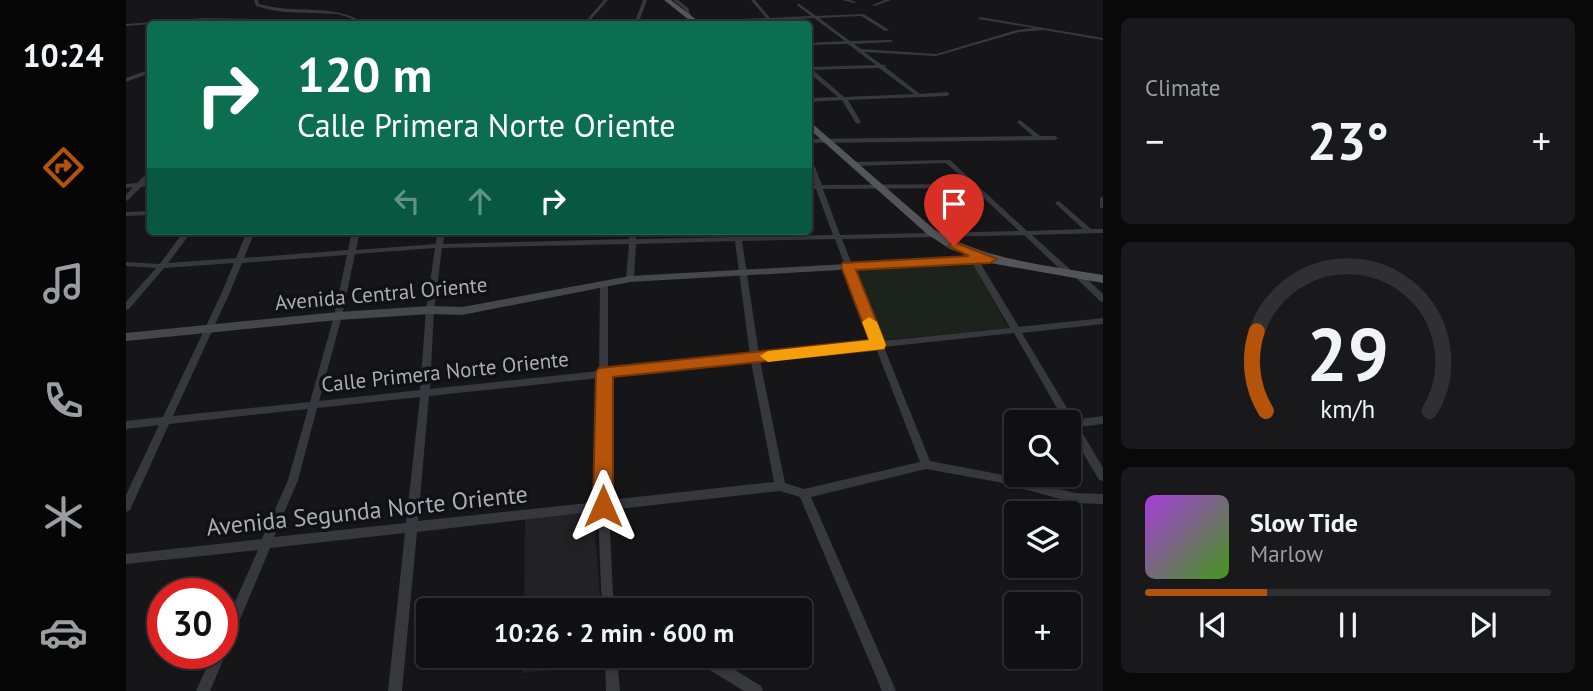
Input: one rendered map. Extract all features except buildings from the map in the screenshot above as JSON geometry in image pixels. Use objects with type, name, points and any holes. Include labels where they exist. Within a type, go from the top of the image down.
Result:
[{"type":"main road","points":[[667,0],[692,21]]},
{"type":"main road","points":[[812,126],[937,236],[954,246],[990,259],[1103,279]]},
{"type":"street","points":[[256,0],[257,5],[269,8],[297,4]]},
{"type":"street","points":[[588,21],[606,0]]},
{"type":"street","points":[[637,21],[645,0]]},
{"type":"street","points":[[675,0],[687,9],[693,21]]},
{"type":"street","points":[[754,0],[769,19]]},
{"type":"street","points":[[844,0],[854,2]]},
{"type":"street","points":[[874,5],[889,0]]},
{"type":"street","points":[[798,4],[884,66],[920,96]]},
{"type":"street","points":[[258,21],[269,8]]},
{"type":"street","points":[[346,9],[360,21]]},
{"type":"street","points":[[718,21],[862,15],[887,30]]},
{"type":"street","points":[[980,18],[1077,32],[1103,39]]},
{"type":"street","points":[[180,21],[239,21]]},
{"type":"street","points":[[126,27],[147,24]]},
{"type":"street","points":[[862,50],[900,55],[936,55],[1018,31],[1044,29]]},
{"type":"street","points":[[812,44],[891,41]]},
{"type":"street","points":[[812,69],[884,66]]},
{"type":"street","points":[[126,80],[147,72]]},
{"type":"street","points":[[812,72],[845,100],[858,122]]},
{"type":"street","points":[[812,100],[947,94]]},
{"type":"street","points":[[1020,122],[1038,138]]},
{"type":"street","points":[[812,141],[1055,138]]},
{"type":"street","points":[[854,164],[947,161],[1026,234],[1103,299]]},
{"type":"street","points":[[812,168],[926,465]]},
{"type":"street","points":[[126,199],[147,176]]},
{"type":"street","points":[[126,186],[147,184]]},
{"type":"street","points":[[812,187],[974,186]]},
{"type":"street","points":[[1103,198],[1103,207]]},
{"type":"street","points":[[1058,203],[1090,232]]},
{"type":"street","points":[[126,214],[147,213]]},
{"type":"street","points":[[126,264],[162,266],[439,246],[1103,232]]},
{"type":"street","points":[[126,307],[185,235]]},
{"type":"street","points":[[126,507],[249,235]]},
{"type":"street","points":[[238,610],[293,480],[338,316],[355,235]]},
{"type":"street","points":[[395,691],[425,393],[430,310],[440,235]]},
{"type":"street","points":[[629,279],[633,235]]},
{"type":"street","points":[[738,235],[755,358],[780,486],[804,494],[926,465],[998,478],[1075,498],[1103,499]]},
{"type":"street","name":"Avenida Central Oriente","points":[[126,337],[338,316],[430,310],[462,311],[629,279],[990,259]]},
{"type":"street","points":[[975,261],[1066,410]]},
{"type":"street","points":[[604,284],[603,506],[608,598]]},
{"type":"street","name":"Calle Primera Norte Oriente","points":[[126,425],[604,372],[1103,321]]},
{"type":"street","points":[[1081,423],[1103,420]]},
{"type":"street","points":[[1081,437],[1103,477]]},
{"type":"street","name":"Avenida Segunda Norte Oriente","points":[[126,559],[780,486]]},
{"type":"street","points":[[804,494],[889,691]]},
{"type":"street","points":[[612,668],[613,691]]},
{"type":"street","points":[[720,668],[754,690]]},
{"type":"street","points":[[203,691],[213,669]]},
{"type":"shaded area","points":[[975,266],[1008,328],[883,340],[857,270]]},
{"type":"shaded area","points":[[593,509],[600,598],[524,598],[525,517]]},
{"type":"shaded area","points":[[522,668],[574,668],[522,673]]},
{"type":"slow traffic","points":[[768,356],[878,345],[869,322]]},
{"type":"route","points":[[603,506],[604,372],[878,345],[848,266],[990,259],[954,246]]}]
